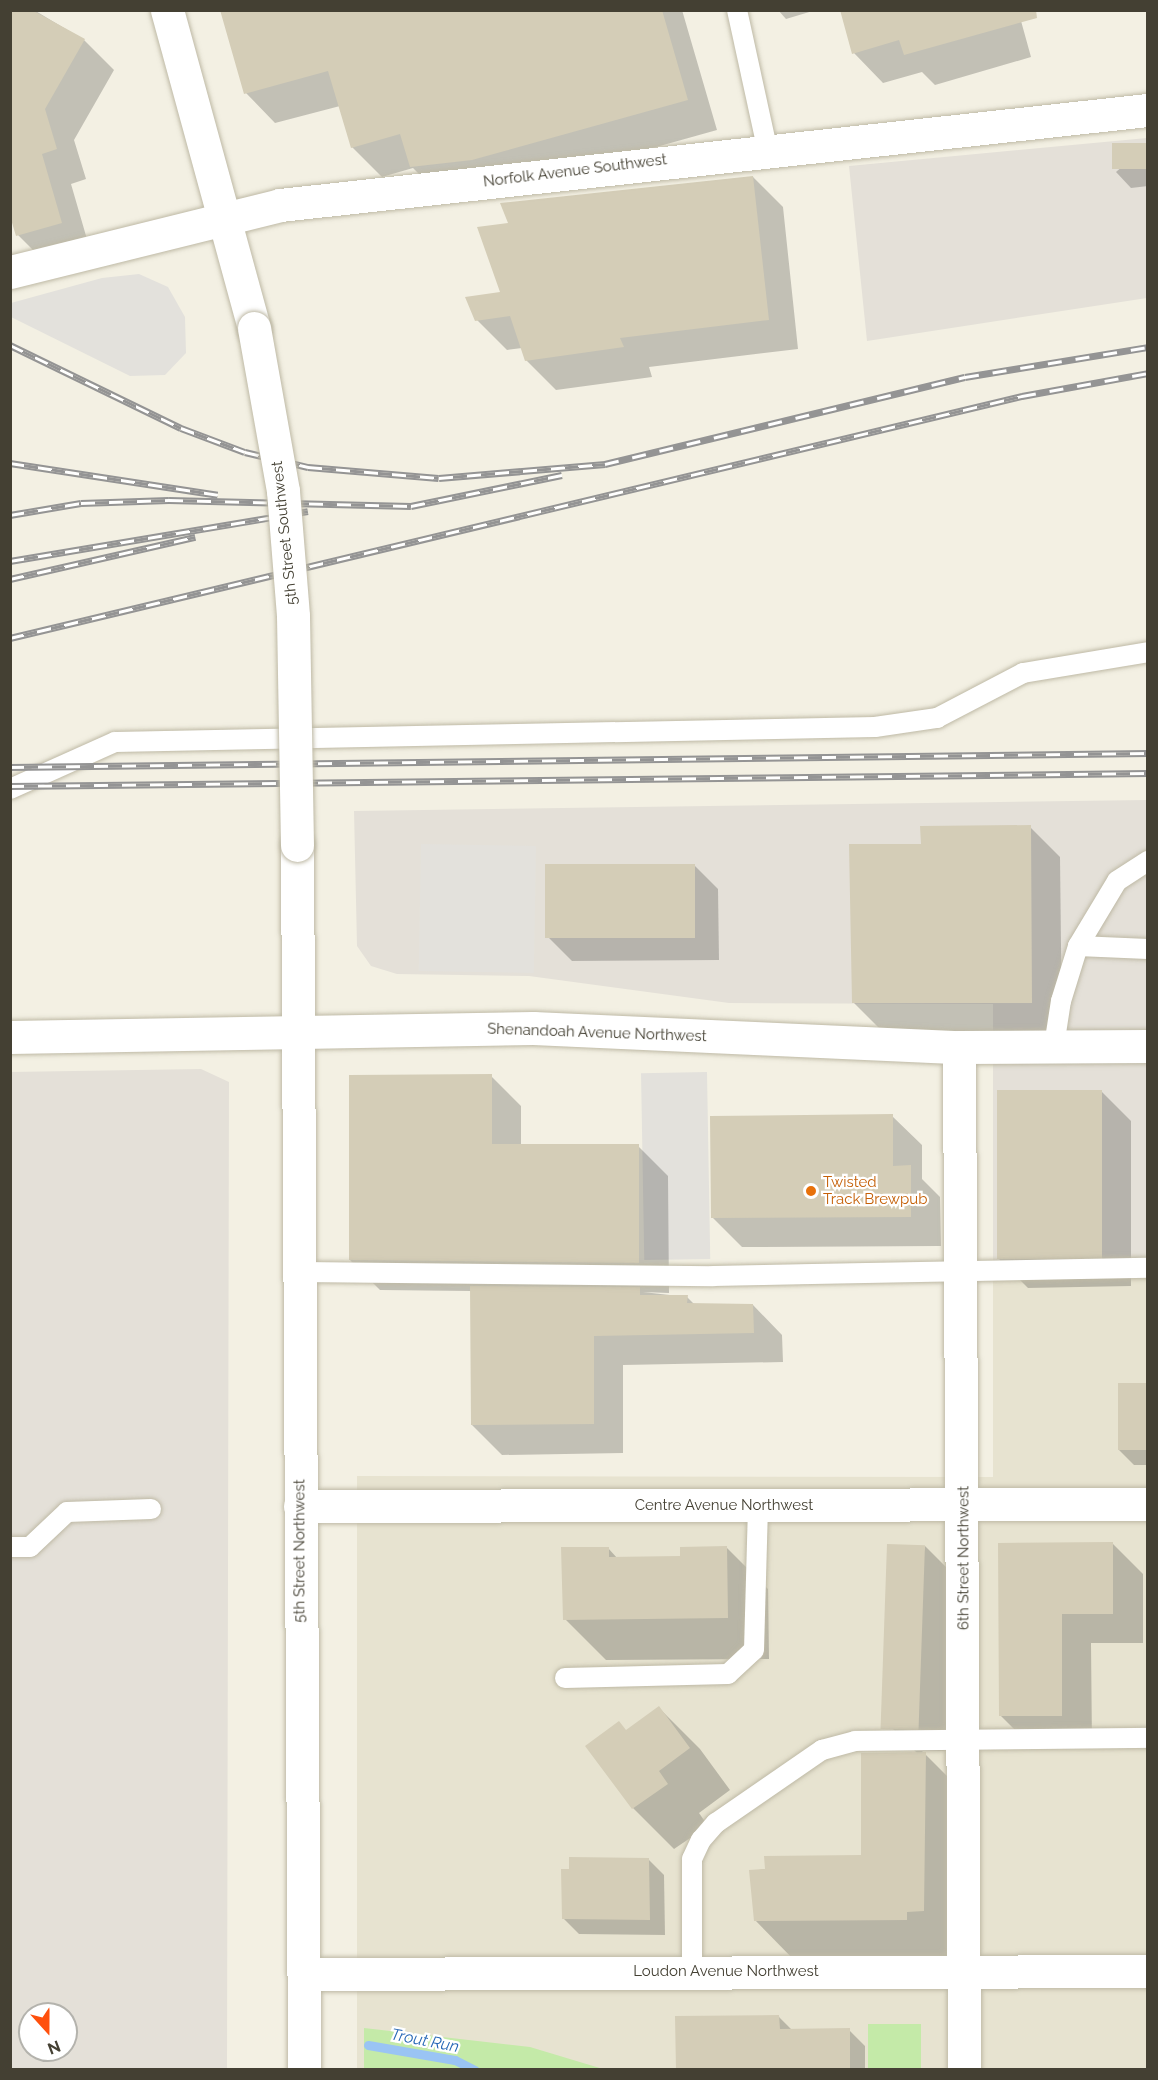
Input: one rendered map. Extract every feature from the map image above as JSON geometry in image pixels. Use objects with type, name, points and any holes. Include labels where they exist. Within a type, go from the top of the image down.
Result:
[{"type":"street","name":"5th Street Southwest","points":[[167,10],[226,215],[254,328],[284,502],[293,616],[299,1032]]},
{"type":"street","name":"Norfolk Avenue Southwest","points":[[10,272],[226,215],[767,148],[1148,110]]},
{"type":"street","name":"Shenandoah Avenue Northwest","points":[[10,1037],[533,1028],[959,1047],[1148,1046]]},
{"type":"street","name":"5th Street Northwest","points":[[299,1032],[304,2070]]},
{"type":"street","name":"6th Street Northwest","points":[[959,1047],[963,1274],[964,2070]]},
{"type":"street","name":"Centre Avenue Northwest","points":[[300,1506],[1148,1504]]},
{"type":"street","name":"Loudon Avenue Northwest","points":[[304,1974],[1148,1971]]},
{"type":"lane","points":[[737,10],[767,148]]},
{"type":"lane","points":[[10,789],[115,742],[875,727],[936,718],[1023,673],[1148,652]]},
{"type":"lane","points":[[1054,1046],[1061,1001],[1078,946],[1117,881],[1148,861]]},
{"type":"lane","points":[[1078,946],[1148,949]]},
{"type":"lane","points":[[300,1272],[963,1274],[1148,1268]]},
{"type":"lane","points":[[565,1678],[728,1674],[754,1650],[758,1506]]},
{"type":"lane","points":[[10,1547],[30,1547],[67,1512],[151,1509]]},
{"type":"lane","points":[[692,1971],[692,1859],[716,1823],[838,1743],[964,1739],[1148,1738]]},
{"type":"shaded area","points":[[1147,138],[1147,298],[867,341],[849,166]]},
{"type":"shaded area","points":[[139,274],[168,287],[185,317],[186,353],[165,375],[130,376],[11,317],[11,303],[102,278]]},
{"type":"shaded area","points":[[1147,800],[1147,1264],[993,1265],[993,1004],[729,1003],[529,976],[397,974],[371,966],[357,946],[354,811]]},
{"type":"shaded area","points":[[421,844],[536,846],[534,973],[419,971]]},
{"type":"shaded area","points":[[201,1069],[229,1082],[227,2069],[11,2069],[10,1072]]},
{"type":"shaded area","points":[[707,1072],[710,1259],[644,1260],[641,1073]]},
{"type":"shaded area","points":[[1147,1264],[1147,2069],[357,2069],[357,1476],[993,1477],[993,1265]]},
{"type":"green space","points":[[868,2024],[921,2024],[921,2069],[868,2069]]},
{"type":"green space","points":[[364,2028],[530,2047],[603,2069],[364,2069]]},
{"type":"building","points":[[10,10],[32,10],[85,39],[45,109],[57,149],[42,154],[62,223],[16,236],[10,216]]},
{"type":"building","points":[[220,10],[662,10],[688,100],[472,160],[410,167],[400,134],[351,148],[328,71],[244,94]]},
{"type":"building","points":[[840,10],[1036,10],[1037,18],[904,55],[899,40],[852,54]]},
{"type":"building","points":[[1112,143],[1148,143],[1148,169],[1112,169]]},
{"type":"building","points":[[753,176],[769,320],[620,338],[624,347],[525,361],[510,316],[475,321],[465,297],[500,292],[477,227],[508,223],[500,203]]},
{"type":"building","points":[[1031,825],[1032,1003],[852,1003],[849,844],[921,844],[920,826]]},
{"type":"building","points":[[545,864],[695,864],[695,938],[545,938]]},
{"type":"building","points":[[492,1074],[492,1144],[639,1144],[639,1263],[349,1260],[349,1075]]},
{"type":"building","points":[[997,1090],[1102,1090],[1102,1259],[997,1259]]},
{"type":"building","name":"Twisted Track Brewpub","points":[[893,1114],[893,1166],[911,1165],[911,1217],[711,1218],[710,1116]]},
{"type":"building","points":[[470,1286],[640,1287],[640,1295],[688,1295],[687,1303],[753,1304],[754,1333],[594,1336],[594,1424],[471,1425]]},
{"type":"building","points":[[1118,1383],[1148,1383],[1148,1450],[1118,1450]]},
{"type":"building","points":[[1113,1542],[1113,1614],[1062,1614],[1062,1716],[999,1716],[998,1543]]},
{"type":"building","points":[[887,1544],[925,1545],[919,1730],[881,1729]]},
{"type":"building","points":[[727,1546],[728,1618],[563,1620],[561,1547],[609,1547],[609,1557],[680,1556],[680,1547]]},
{"type":"building","points":[[659,1706],[690,1748],[659,1771],[668,1784],[632,1809],[585,1746],[619,1721],[626,1730]]},
{"type":"building","points":[[926,1752],[924,1911],[907,1912],[907,1920],[754,1921],[749,1870],[765,1869],[764,1856],[861,1855],[861,1753]]},
{"type":"building","points":[[569,1857],[649,1858],[650,1920],[562,1919],[561,1869],[569,1869]]},
{"type":"building","points":[[779,2015],[780,2029],[850,2028],[850,2070],[676,2070],[675,2016]]},
{"type":"waterway","name":"Trout Run","points":[[368,2045],[455,2060],[475,2070]]},
{"type":"railway","points":[[10,345],[181,428],[245,452],[308,467],[439,478],[605,464],[965,377],[1148,347]]},
{"type":"railway","points":[[10,638],[1022,396],[1148,373]]},
{"type":"railway","points":[[10,463],[218,495]]},
{"type":"railway","points":[[10,515],[81,503],[169,500],[411,506],[562,475]]},
{"type":"railway","points":[[10,561],[308,511]]},
{"type":"railway","points":[[10,579],[195,537]]},
{"type":"railway","points":[[10,767],[1148,753]]},
{"type":"railway","points":[[10,786],[1148,773]]},
{"type":"place","name":"Twisted Track Brewpub","points":[[811,1191]]}]
